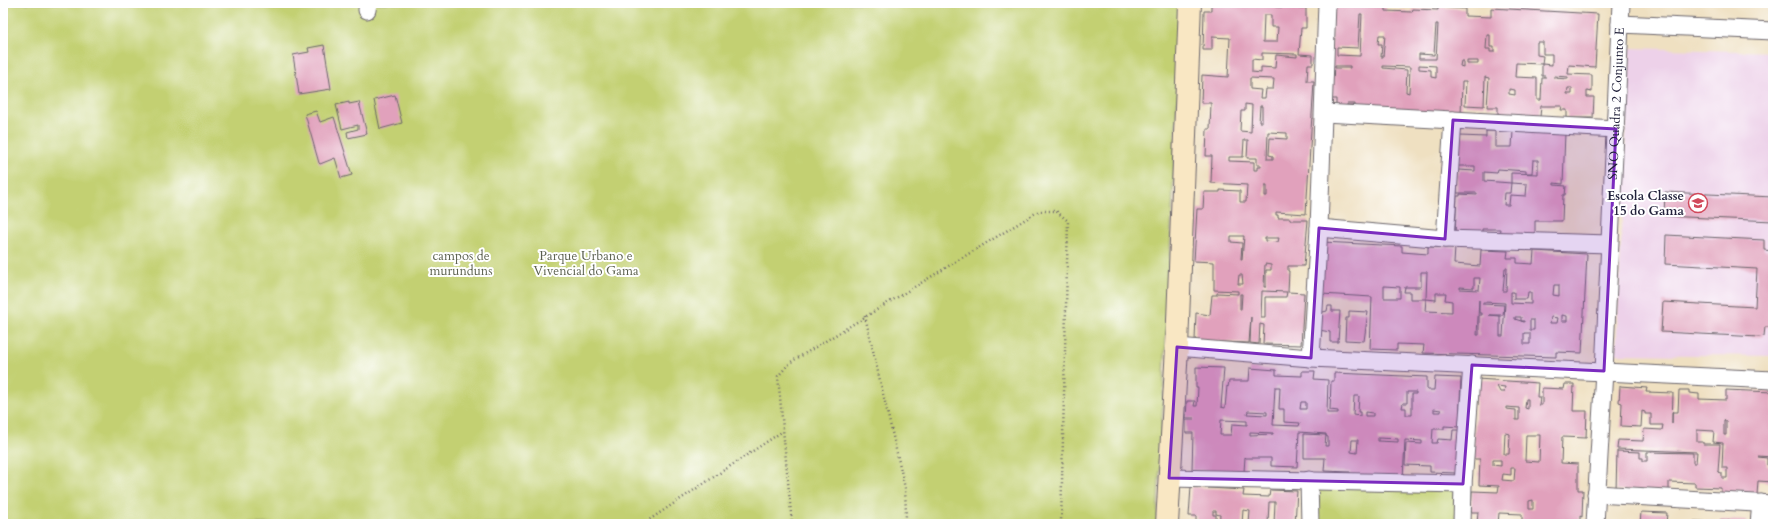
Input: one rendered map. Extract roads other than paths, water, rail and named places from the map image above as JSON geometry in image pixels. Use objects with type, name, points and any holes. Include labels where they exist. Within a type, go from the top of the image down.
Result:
[{"type":"street","points":[[1167,524],[1177,347],[1190,3]]},
{"type":"street","points":[[1311,358],[1319,228],[1327,3]]},
{"type":"street","name":"SNO Quadra 2 Conjunto E","points":[[1595,524],[1604,371],[1621,3]]},
{"type":"street","points":[[1620,24],[1773,31]]},
{"type":"street","points":[[1324,113],[1616,129]]},
{"type":"street","points":[[1445,239],[1453,120]]},
{"type":"street","points":[[1319,228],[1445,239],[1609,244]]},
{"type":"street","points":[[1177,347],[1311,358],[1773,380]]},
{"type":"street","points":[[1462,524],[1463,484],[1472,365]]},
{"type":"street","points":[[1169,478],[1463,484]]},
{"type":"street","points":[[1310,480],[1310,524]]},
{"type":"street","points":[[1596,494],[1767,503],[1759,524]]},
{"type":"place","name":"Escola Classe 15 do Gama","points":[[1698,203]]},
{"type":"park label","name":"campos de murunduns","points":[[461,264]]},
{"type":"park label","name":"Parque Urbano e Vivencial do Gama","points":[[586,264]]}]
